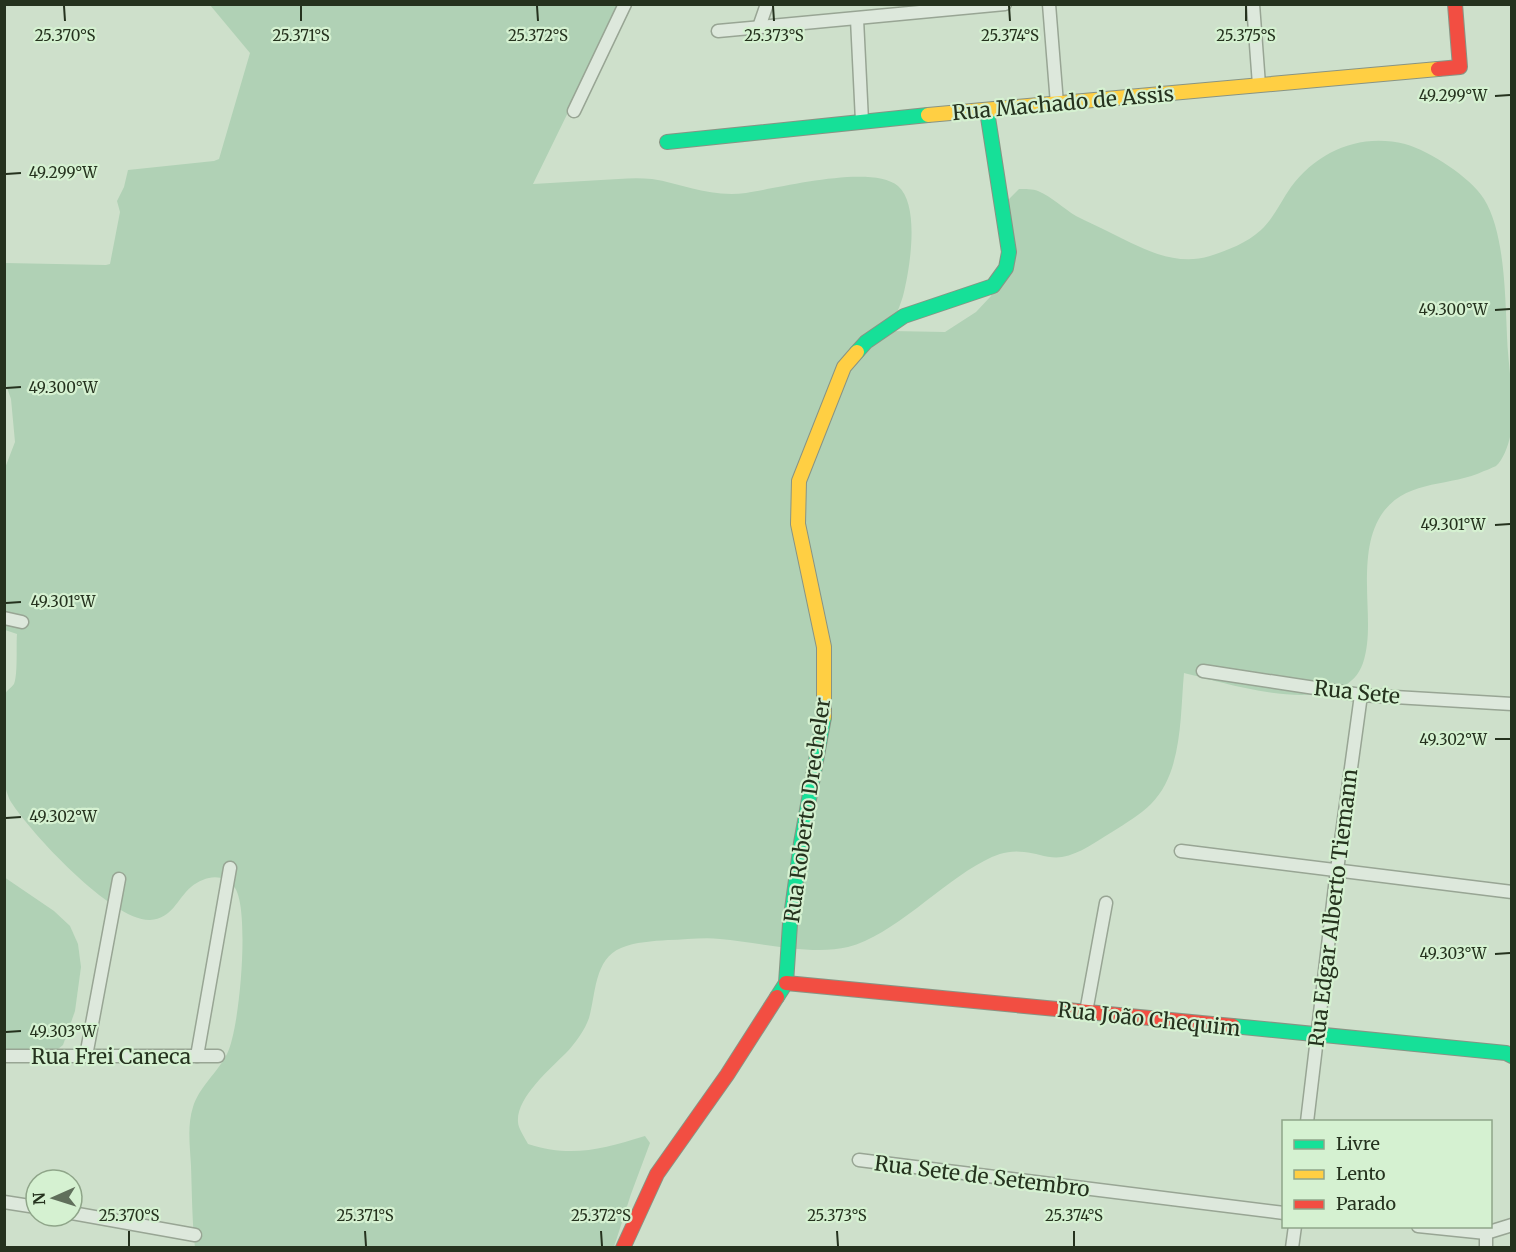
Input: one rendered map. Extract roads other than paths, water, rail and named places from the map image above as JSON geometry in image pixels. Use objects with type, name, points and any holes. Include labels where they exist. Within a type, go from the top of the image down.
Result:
[{"type":"street","points":[[574,111],[625,4]]},
{"type":"street","points":[[759,27],[767,4]]},
{"type":"street","points":[[718,30],[1005,4]]},
{"type":"street","points":[[1049,4],[1058,104]]},
{"type":"street","points":[[1253,4],[1259,85]]},
{"type":"street","name":"Rua Machado de Assis","points":[[667,142],[862,121],[1460,67],[1455,4]]},
{"type":"street","points":[[857,19],[862,121]]},
{"type":"street","name":"Rua Roberto Drecheler","points":[[623,1248],[657,1174],[727,1075],[786,983],[790,924],[825,709],[824,647],[798,524],[799,481],[844,367],[866,342],[904,316],[993,286],[1006,268],[1010,252],[987,111]]},
{"type":"street","points":[[4,618],[22,622]]},
{"type":"street","name":"Rua Sete","points":[[1203,671],[1361,695],[1512,704]]},
{"type":"street","name":"Rua Edgar Alberto Tiemann","points":[[1307,1120],[1316,1035],[1361,695]]},
{"type":"street","points":[[1181,851],[1512,892]]},
{"type":"street","points":[[197,1056],[230,868]]},
{"type":"street","points":[[86,1056],[119,879]]},
{"type":"street","points":[[1086,1012],[1106,903]]},
{"type":"street","name":"Rua João Chequim","points":[[786,983],[1506,1053],[1512,1056]]},
{"type":"street","name":"Rua Frei Caneca","points":[[5,1056],[218,1056]]},
{"type":"street","name":"Rua Sete de Setembro","points":[[859,1160],[1282,1213]]},
{"type":"street","points":[[4,1202],[24,1205]]},
{"type":"street","points":[[84,1215],[195,1235]]},
{"type":"street","points":[[1429,1228],[1486,1233],[1512,1225]]},
{"type":"street","points":[[1292,1248],[1295,1228]]},
{"type":"street","points":[[1486,1233],[1486,1248]]}]
